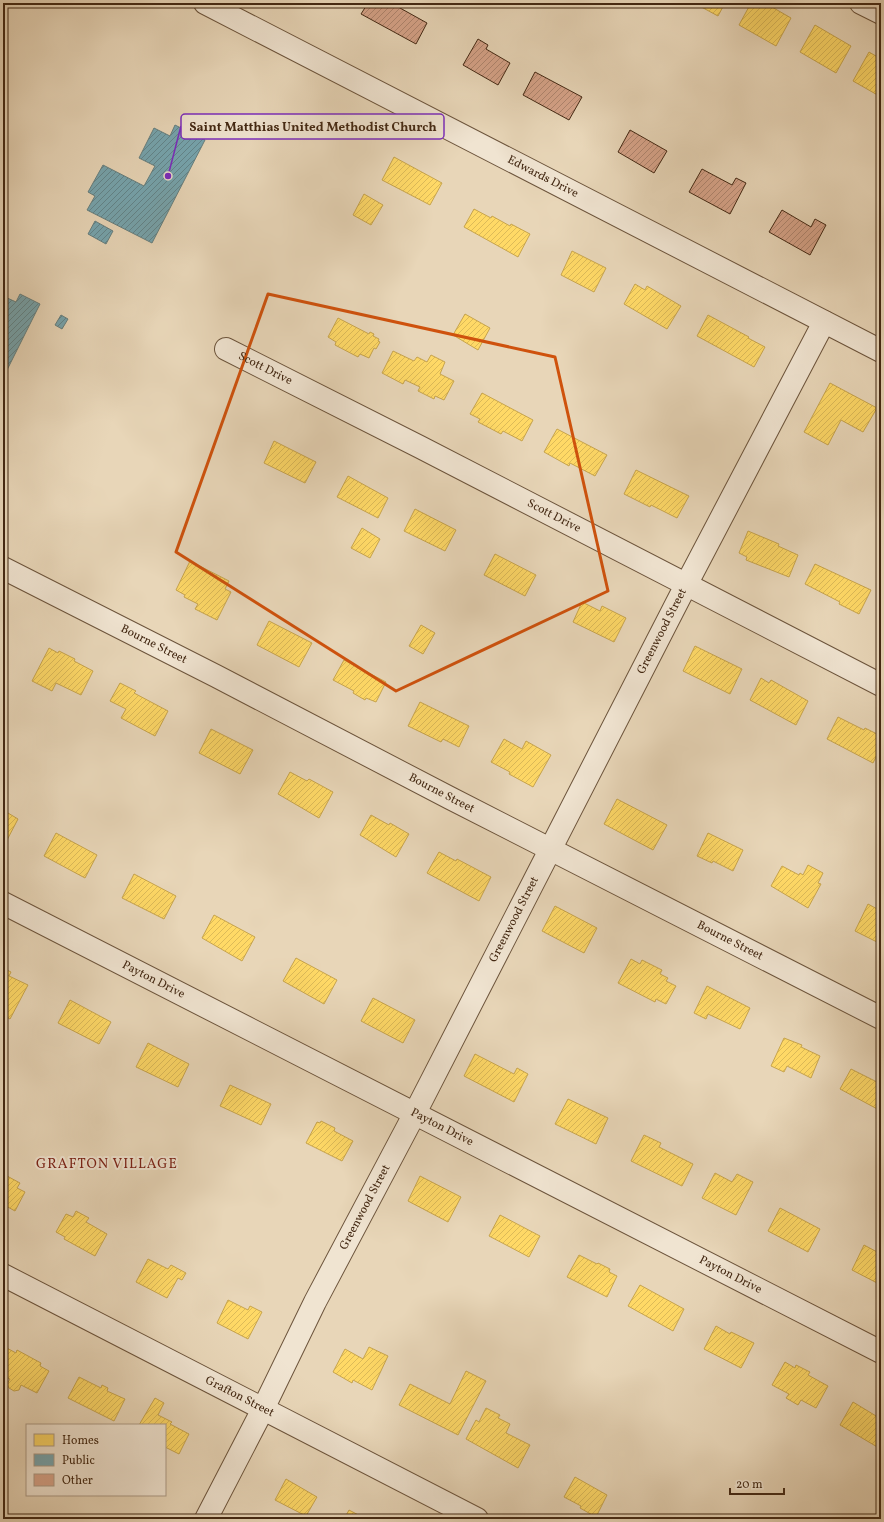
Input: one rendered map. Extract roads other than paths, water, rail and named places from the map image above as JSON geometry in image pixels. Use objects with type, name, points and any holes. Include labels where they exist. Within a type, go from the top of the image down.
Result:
[{"type":"street","name":"Edwards Drive","points":[[206,3],[881,351]]},
{"type":"street","points":[[861,3],[881,13]]},
{"type":"street","name":"Greenwood Street","points":[[206,1519],[263,1409],[315,1302],[415,1113],[686,585],[824,322]]},
{"type":"street","name":"Scott Drive","points":[[226,349],[420,447],[881,685]]},
{"type":"street","name":"Bourne Street","points":[[3,568],[881,1018]]},
{"type":"street","name":"Payton Drive","points":[[3,903],[881,1352]]},
{"type":"street","name":"Grafton Street","points":[[3,1274],[477,1519]]},
{"type":"place","name":"Saint Matthias United Methodist Church","points":[[168,176]]},
{"type":"district","name":"GRAFTON VILLAGE","points":[[107,1164]]}]
